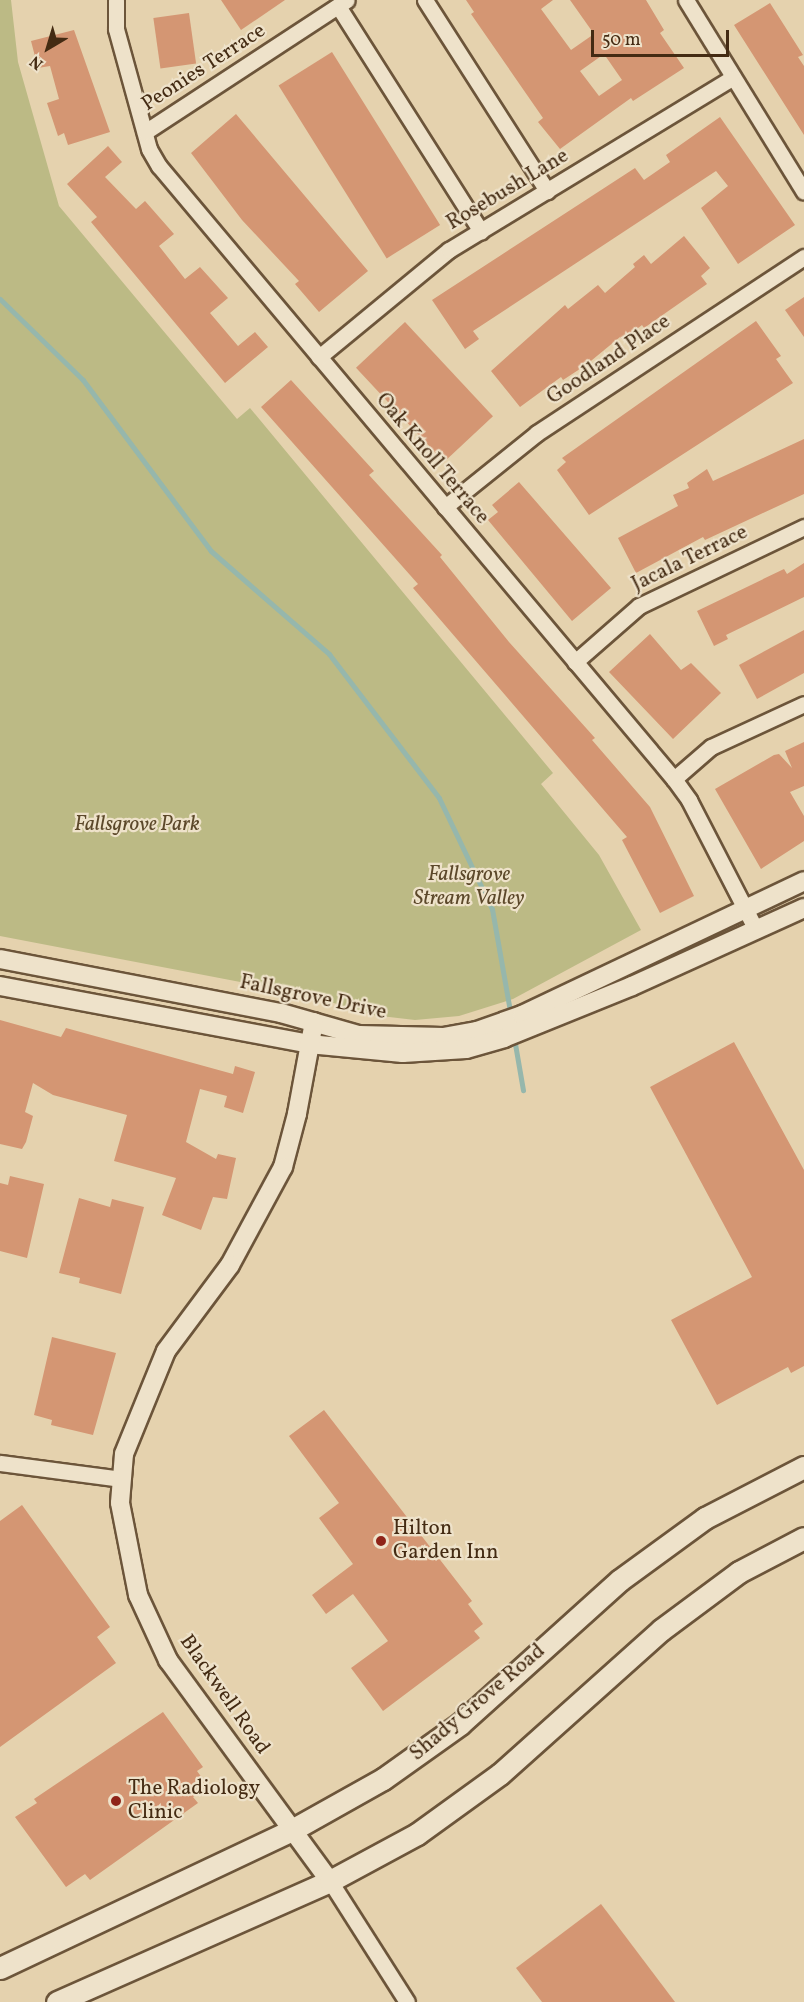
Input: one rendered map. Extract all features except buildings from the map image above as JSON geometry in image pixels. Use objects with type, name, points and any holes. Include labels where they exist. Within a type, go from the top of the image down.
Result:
[{"type":"main road","name":"Shady Grove Road","points":[[0,1968],[292,1830],[383,1779],[460,1724],[620,1580],[705,1518],[804,1467]]},
{"type":"main road","points":[[57,2002],[330,1881],[436,1820],[500,1774],[661,1630],[739,1572],[804,1538]]},
{"type":"street","name":"Oak Knoll Terrace","points":[[116,0],[116,29],[145,132],[159,166],[674,779],[689,800],[756,930]]},
{"type":"street","points":[[425,0],[547,190]]},
{"type":"street","points":[[686,0],[804,192]]},
{"type":"street","name":"Peonies Terrace","points":[[145,132],[343,3]]},
{"type":"street","points":[[343,3],[481,231]]},
{"type":"street","name":"Rosebush Lane","points":[[319,357],[449,250],[732,78]]},
{"type":"street","name":"Goodland Place","points":[[445,507],[537,433],[804,257]]},
{"type":"street","name":"Jacala Terrace","points":[[575,662],[639,606],[804,528]]},
{"type":"street","points":[[674,779],[711,747],[804,704]]},
{"type":"street","name":"Fallsgrove Drive","points":[[524,1022],[744,908],[804,880]]},
{"type":"street","name":"Fallsgrove Drive","points":[[0,986],[309,1044],[403,1053],[466,1049],[502,1031],[756,930],[804,908]]},
{"type":"street","name":"Fallsgrove Drive","points":[[0,959],[314,1022],[359,1035],[412,1038],[477,1031],[502,1031]]},
{"type":"street","name":"Blackwell Road","points":[[314,1022],[297,1114],[282,1167],[230,1266],[166,1352],[128,1444],[120,1503],[138,1595],[168,1659],[330,1881],[407,2002]]},
{"type":"street","points":[[0,1463],[122,1479]]},
{"type":"green space","name":"Fallsgrove Stream Valley","points":[[0,0],[11,0],[18,62],[59,206],[237,419],[250,408],[553,773],[541,784],[599,855],[641,930],[513,999],[459,1016],[415,1020],[372,1015],[308,995],[0,936]]},
{"type":"waterway","points":[[0,299],[83,380],[211,551],[329,654],[439,798],[492,909],[511,1017]]},
{"type":"waterway","points":[[514,1038],[523,1090]]},
{"type":"place","name":"Hilton Garden Inn","points":[[381,1541]]},
{"type":"place","name":"The Radiology Clinic","points":[[116,1801]]},
{"type":"park label","name":"Fallsgrove Park","points":[[137,825]]}]
